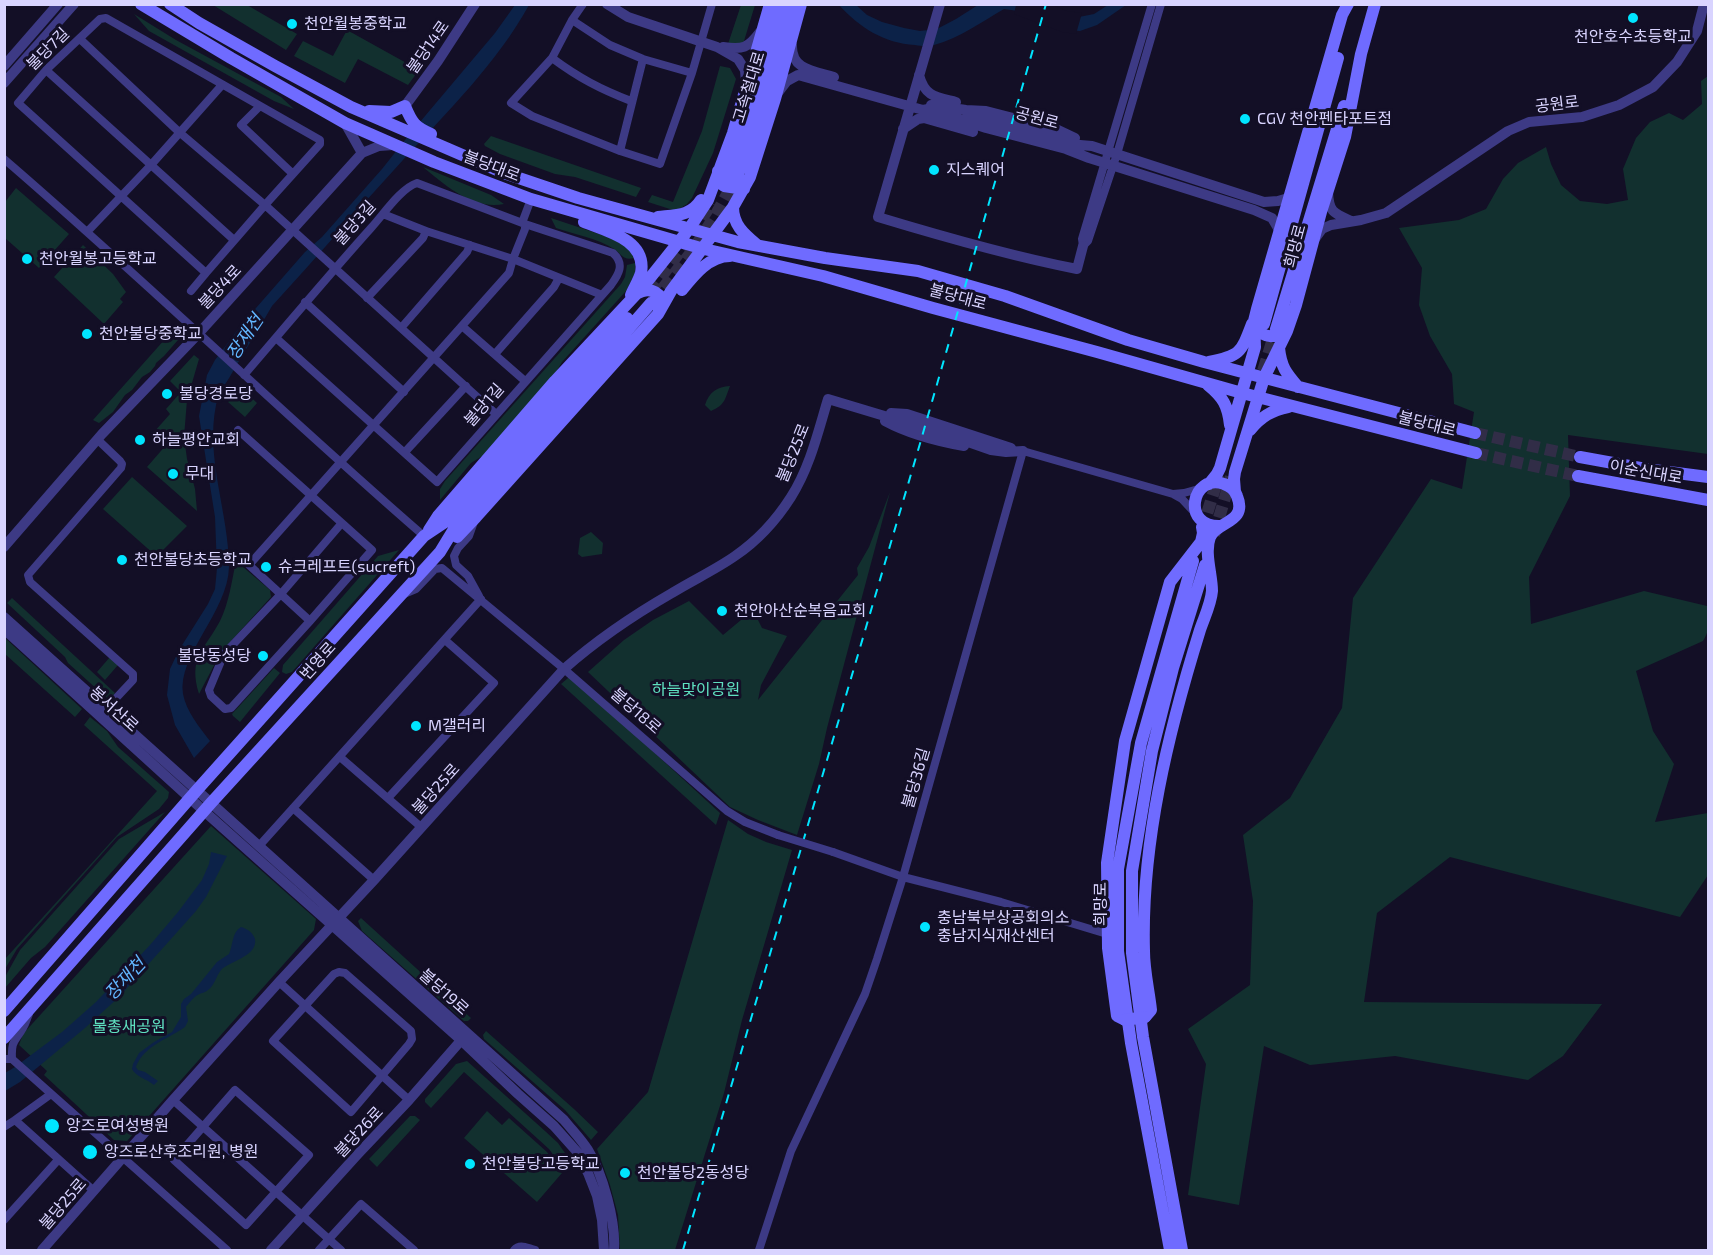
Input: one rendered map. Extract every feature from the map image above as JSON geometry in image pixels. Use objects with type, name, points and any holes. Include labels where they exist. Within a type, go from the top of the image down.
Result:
[{"type":"main road","points":[[141,4],[345,123],[393,145]]},
{"type":"main road","points":[[170,4],[275,66],[356,109],[407,126],[405,106],[391,112],[381,113],[356,109]]},
{"type":"main road","points":[[758,246],[737,226],[733,216],[731,178],[733,133],[770,4]]},
{"type":"main road","name":"고속철대로","points":[[731,178],[781,4]]},
{"type":"main road","name":"고속철대로","points":[[731,178],[748,150],[792,4]]},
{"type":"main road","points":[[633,214],[658,217],[680,215],[692,211],[731,178],[750,177],[801,4]]},
{"type":"main road","name":"희망로","points":[[1205,486],[1220,468],[1255,347],[1257,324],[1279,230],[1342,15],[1348,4]]},
{"type":"main road","name":"희망로","points":[[1204,362],[1229,358],[1239,352],[1257,324],[1353,4]]},
{"type":"main road","name":"희망로","points":[[1235,492],[1234,479],[1264,378],[1279,348],[1282,330],[1314,240],[1345,137],[1361,54],[1376,4]]},
{"type":"main road","points":[[1257,324],[1264,335],[1278,336],[1282,330],[1361,54]]},
{"type":"main road","name":"불당대로","points":[[407,126],[444,148],[504,173],[633,214],[758,246],[918,271],[1005,296],[1128,340],[1247,374],[1474,433]]},
{"type":"main road","name":"불당대로","points":[[393,145],[531,199],[704,249],[811,273],[1258,398],[1476,453]]},
{"type":"main road","points":[[440,552],[476,517],[644,302],[708,200],[731,178]]},
{"type":"main road","points":[[554,206],[568,215],[625,238],[637,250],[641,261],[644,302]]},
{"type":"main road","points":[[424,536],[438,516],[555,381],[644,302],[671,291],[733,207]]},
{"type":"main road","points":[[644,302],[664,309],[704,266],[725,256],[733,256]]},
{"type":"main road","name":"번영로","points":[[4,1011],[424,536],[445,522],[644,302]]},
{"type":"main road","name":"번영로","points":[[4,1038],[207,807],[440,552],[454,529],[644,302]]},
{"type":"main road","points":[[1279,348],[1280,361],[1298,387]]},
{"type":"main road","points":[[1204,382],[1219,394],[1228,410],[1231,429]]},
{"type":"main road","points":[[1248,433],[1260,419],[1276,409],[1293,406]]},
{"type":"main road","name":"이순신대로","points":[[1580,457],[1708,477]]},
{"type":"main road","name":"이순신대로","points":[[1578,476],[1708,500]]},
{"type":"main road","points":[[1198,517],[1214,526],[1228,524],[1237,513],[1238,498],[1235,492],[1223,483],[1205,486],[1197,493],[1194,507],[1203,533],[1201,542],[1170,582],[1125,741],[1107,864],[1108,948],[1117,1016],[1125,1020],[1144,1017],[1151,1010],[1144,952],[1146,870],[1166,752],[1186,674],[1212,593],[1208,545],[1211,534],[1221,526]]},
{"type":"main road","name":"희망로","points":[[1170,1251],[1131,1043],[1118,951],[1118,869],[1140,743],[1162,665],[1199,563],[1152,751],[1132,872],[1132,953],[1143,1037],[1182,1251]]},
{"type":"street","points":[[4,66],[58,4]]},
{"type":"street","name":"불당14로","points":[[405,106],[476,4]]},
{"type":"street","points":[[583,4],[552,58],[511,104],[532,116],[658,167],[692,73],[712,4]]},
{"type":"street","points":[[607,4],[628,17],[717,47],[738,59],[745,70],[747,86]]},
{"type":"street","points":[[940,4],[878,217],[1032,260],[1077,268],[1083,246],[1088,241],[1156,8]]},
{"type":"street","name":"공원로","points":[[1314,240],[1322,229],[1331,225],[1386,213],[1508,131],[1530,122],[1582,117],[1619,105],[1653,87],[1677,62],[1697,31],[1704,4]]},
{"type":"street","points":[[4,83],[74,6]]},
{"type":"street","name":"불당7길","points":[[120,197],[18,103],[46,70],[100,19],[106,18],[222,85]]},
{"type":"street","points":[[572,20],[610,45],[643,59],[692,73]]},
{"type":"street","points":[[717,47],[738,49],[748,46],[764,25]]},
{"type":"street","points":[[792,36],[793,58],[810,74]]},
{"type":"street","points":[[80,39],[179,132],[265,205],[496,414]]},
{"type":"street","points":[[552,58],[576,76],[631,102]]},
{"type":"street","points":[[620,151],[643,59]]},
{"type":"street","points":[[46,70],[234,240]]},
{"type":"street","points":[[774,99],[781,87],[792,77],[810,74]]},
{"type":"street","name":"공원로","points":[[810,74],[926,108],[1092,146],[1255,204]]},
{"type":"street","points":[[919,75],[921,85],[933,97],[1056,129],[1092,146]]},
{"type":"street","points":[[87,232],[151,165],[222,85],[320,140],[320,144],[191,291]]},
{"type":"street","points":[[259,107],[241,124],[293,174]]},
{"type":"street","points":[[973,132],[954,121],[927,113],[926,108],[986,111]]},
{"type":"street","name":"공원로","points":[[926,108],[986,128],[1066,149],[1109,165],[1255,204]]},
{"type":"street","points":[[903,129],[924,118],[1046,151],[1089,158]]},
{"type":"street","points":[[345,123],[362,153],[379,146],[393,145]]},
{"type":"street","name":"불당4로","points":[[4,547],[98,440],[199,333],[362,153]]},
{"type":"street","points":[[4,159],[424,536]]},
{"type":"street","name":"불당3길","points":[[241,373],[276,338],[331,266],[410,185],[417,183],[524,224]]},
{"type":"street","points":[[1328,189],[1329,206],[1332,211],[1351,221]]},
{"type":"street","points":[[120,197],[206,273]]},
{"type":"street","points":[[1255,204],[1288,198]]},
{"type":"street","points":[[310,621],[249,565],[509,273],[525,229],[524,224],[531,199]]},
{"type":"street","points":[[1255,204],[1272,218],[1279,230]]},
{"type":"street","points":[[383,214],[426,231],[513,259],[602,295]]},
{"type":"street","name":"불당1길","points":[[276,338],[437,482],[620,273],[621,264],[613,253],[524,224]]},
{"type":"street","points":[[367,298],[426,231]]},
{"type":"street","points":[[401,328],[467,252],[470,245]]},
{"type":"street","points":[[495,354],[554,287],[559,278]]},
{"type":"street","points":[[305,302],[404,392]]},
{"type":"street","points":[[462,326],[525,381]]},
{"type":"street","points":[[405,452],[466,386]]},
{"type":"street","name":"불당25로","points":[[42,1251],[173,1100],[564,669],[590,645],[615,628],[737,555],[768,527],[791,497],[804,471],[815,444],[828,399],[866,410]]},
{"type":"street","points":[[866,410],[991,450],[1023,451]]},
{"type":"street","points":[[866,410],[907,414],[970,436],[1173,494],[1182,499],[1198,517]]},
{"type":"street","points":[[237,430],[372,550],[231,708],[225,709],[211,696],[209,690],[224,654],[280,595],[341,524]]},
{"type":"street","points":[[98,440],[120,461],[121,468],[28,575],[30,582],[133,674],[133,680],[103,712]]},
{"type":"street","name":"불당36길","points":[[759,1251],[791,1151],[865,994],[903,877],[1023,451]]},
{"type":"street","points":[[1173,494],[1205,486]]},
{"type":"street","points":[[259,846],[481,599],[468,576],[456,566],[454,556],[469,536],[476,517]]},
{"type":"street","name":"불당18로","points":[[400,595],[416,589],[435,568],[442,568],[564,669],[727,811],[745,822],[903,877],[1001,902],[1107,934]]},
{"type":"street","name":"봉서산로","points":[[4,616],[103,712],[207,807]]},
{"type":"street","name":"봉서산로","points":[[4,629],[103,712]]},
{"type":"street","points":[[388,798],[494,683],[445,640]]},
{"type":"street","points":[[340,757],[421,827]]},
{"type":"street","name":"불당19로","points":[[207,807],[259,846],[336,922]]},
{"type":"street","name":"불당19로","points":[[207,807],[464,1037],[564,1120],[588,1151],[603,1185],[611,1213],[614,1251]]},
{"type":"street","points":[[293,808],[374,880]]},
{"type":"street","points":[[345,973],[411,1031],[412,1039],[409,1044],[382,1076],[351,1112],[273,1041],[334,974],[345,973]]},
{"type":"street","points":[[279,982],[410,1101]]},
{"type":"street","points":[[32,1006],[23,1028],[14,1038],[8,1059],[38,1082],[227,1251]]},
{"type":"street","name":"불당19로","points":[[464,1037],[579,1154],[597,1196],[603,1220],[604,1251]]},
{"type":"street","name":"불당26로","points":[[271,1251],[358,1154],[410,1101],[464,1037]]},
{"type":"street","points":[[235,1090],[309,1155],[246,1225],[174,1160],[202,1127],[235,1090]]},
{"type":"street","points":[[4,1127],[51,1094]]},
{"type":"street","points":[[173,1100],[341,1251]]},
{"type":"street","points":[[15,1120],[94,1191]]},
{"type":"street","points":[[4,1221],[58,1160]]},
{"type":"street","points":[[319,1251],[361,1204],[414,1251]]},
{"type":"street","points":[[513,1251],[516,1247],[522,1246],[535,1251]]},
{"type":"green space","points":[[213,5],[247,5],[297,34],[286,50]]},
{"type":"green space","points":[[741,5],[755,5],[744,41],[741,44],[728,44]]},
{"type":"green space","points":[[134,14],[176,40],[281,97],[294,109],[274,101],[149,31]]},
{"type":"green space","points":[[347,30],[419,70],[408,85],[358,59],[345,83],[294,56],[303,41],[333,56]]},
{"type":"green space","points":[[720,66],[730,68],[736,79],[713,153],[692,198],[676,211],[648,202],[652,195],[673,202],[702,131]]},
{"type":"green space","points":[[1708,76],[1708,454],[1568,435],[1570,496],[1529,577],[1531,624],[1644,591],[1707,606],[1709,624],[1703,641],[1636,671],[1653,731],[1674,764],[1655,822],[1708,813],[1708,875],[1680,917],[1450,857],[1377,913],[1364,1002],[1602,1004],[1563,1056],[1528,1080],[1395,1056],[1310,1065],[1264,1046],[1239,1205],[1188,1195],[1206,1064],[1188,1029],[1250,985],[1253,901],[1243,835],[1290,798],[1342,708],[1353,598],[1431,479],[1462,489],[1474,412],[1454,404],[1452,374],[1430,336],[1419,305],[1422,268],[1399,228],[1459,220],[1486,209],[1503,179],[1518,163],[1546,147],[1561,185],[1580,201],[1607,204],[1628,200],[1623,169],[1636,138],[1650,122],[1669,113],[1683,120],[1702,104],[1701,81]]},
{"type":"green space","points":[[491,136],[641,188],[636,197],[575,177],[555,174],[500,154],[485,146],[484,144]]},
{"type":"green space","points":[[423,167],[491,195],[504,204],[482,203],[460,195]]},
{"type":"green space","points":[[16,188],[69,234],[39,268],[5,238],[5,202]]},
{"type":"green space","points":[[551,218],[620,241],[630,250],[634,258],[625,258],[601,242],[556,228]]},
{"type":"green space","points":[[83,245],[113,274],[126,292],[120,299],[123,302],[104,324],[54,277]]},
{"type":"green space","points":[[635,263],[635,273],[626,291],[562,362],[552,379],[487,453],[471,463],[440,500],[440,489],[445,481],[621,284],[627,265]]},
{"type":"green space","points":[[174,329],[179,337],[178,340],[150,372],[125,395],[113,412],[99,423],[93,420]]},
{"type":"green space","points":[[194,355],[199,359],[187,400],[184,437],[195,489],[197,511],[147,467],[167,444],[154,432],[170,414],[166,409],[181,392],[170,381]]},
{"type":"green space","points":[[730,386],[724,401],[719,406],[711,411],[705,405],[714,391]]},
{"type":"green space","points":[[241,388],[257,403],[245,417],[228,402]]},
{"type":"green space","points":[[132,477],[187,526],[158,555],[155,555],[103,509]]},
{"type":"green space","name":"하늘맞이공원","points":[[890,492],[819,764],[797,835],[730,807],[588,672],[624,640],[653,620],[689,601],[723,635],[753,610],[762,628],[787,636],[761,685],[758,700],[858,575],[857,568],[869,547]]},
{"type":"green space","points":[[591,532],[603,543],[602,554],[582,557],[578,554],[580,538]]},
{"type":"green space","points":[[399,550],[292,672],[286,674],[282,672],[283,665],[378,556]]},
{"type":"green space","points":[[236,561],[270,590],[271,597],[221,652],[199,694],[195,671],[199,655],[223,614]]},
{"type":"green space","points":[[12,598],[115,693],[109,700],[7,603]]},
{"type":"green space","points":[[5,638],[82,709],[75,717],[5,654]]},
{"type":"green space","points":[[110,657],[118,665],[105,680],[97,672]]},
{"type":"green space","points":[[274,668],[280,673],[240,722],[232,714]]},
{"type":"green space","points":[[568,678],[573,678],[720,813],[716,825],[561,684]]},
{"type":"green space","points":[[90,717],[107,731],[118,747],[169,792],[168,798],[159,809],[117,837],[17,949],[5,969],[5,959],[157,791],[84,725]]},
{"type":"green space","points":[[165,812],[45,947],[31,958],[5,988],[5,977],[20,950],[119,839]]},
{"type":"green space","points":[[728,820],[748,834],[792,850],[742,1020],[724,1093],[675,1250],[620,1250],[618,1215],[597,1149],[648,1092]]},
{"type":"green space","name":"물총새공원","points":[[211,826],[316,919],[314,930],[127,1141],[114,1140],[44,1075],[47,1071],[19,1045],[23,1034]]},
{"type":"green space","points":[[361,918],[471,1018],[464,1021],[362,931],[358,921]]},
{"type":"green space","points":[[486,1031],[598,1132],[591,1140],[565,1110],[484,1039],[483,1035]]},
{"type":"green space","points":[[467,1061],[558,1143],[572,1163],[564,1170],[549,1149],[464,1072],[431,1108],[425,1099],[456,1064]]},
{"type":"green space","points":[[487,1111],[502,1125],[509,1118],[547,1152],[562,1173],[537,1202],[464,1138]]},
{"type":"green space","points":[[410,1116],[415,1116],[420,1120],[377,1167],[369,1159]]},
{"type":"water","name":"장재천","points":[[515,5],[529,5],[487,67],[272,306],[219,396],[213,425],[213,446],[229,567],[221,600],[195,649],[183,679],[183,694],[187,707],[210,741],[194,758],[175,725],[167,695],[170,669],[215,589],[217,568],[215,517],[199,416],[207,375],[215,360],[242,324],[382,169],[495,33]]},
{"type":"water","points":[[839,5],[856,5],[867,15],[882,22],[920,31],[937,29],[978,5],[1043,5],[1079,17],[1094,14],[1108,5],[1126,5],[1097,25],[1080,31],[1062,29],[1018,11],[1004,9],[953,38],[927,46],[904,44],[883,38],[855,21]]},
{"type":"water","name":"장재천","points":[[211,852],[227,856],[206,897],[196,911],[119,997],[20,1082],[5,1091],[5,1073],[62,1032],[96,1002],[150,945],[202,880]]},
{"type":"water","points":[[241,927],[250,932],[255,939],[252,950],[221,970],[210,988],[191,1001],[186,1007],[188,1021],[185,1027],[144,1053],[136,1067],[158,1081],[154,1085],[139,1076],[132,1069],[139,1053],[172,1032],[181,1017],[181,1004],[184,999],[191,994],[217,962],[229,954],[234,935]]},
{"type":"pier","points":[[1051,4],[1067,11],[1082,13],[1076,34],[1062,32],[1014,14],[1016,5]]},
{"type":"tunnel","points":[[652,302],[693,250],[735,180]]},
{"type":"tunnel","points":[[650,292],[712,203]]},
{"type":"tunnel","points":[[1263,371],[1276,329]]},
{"type":"tunnel","points":[[1475,433],[1580,457]]},
{"type":"tunnel","points":[[1476,453],[1578,476]]},
{"type":"tunnel","points":[[1202,530],[1219,475]]},
{"type":"tunnel","points":[[1214,535],[1231,477]]},
{"type":"railway","points":[[683,1250],[919,447],[1046,4]]},
{"type":"place","name":"천안호수초등학교","points":[[1633,18]]},
{"type":"place","name":"천안월봉중학교","points":[[292,24]]},
{"type":"place","name":"CGV 천안펜타포트점","points":[[1245,119]]},
{"type":"place","name":"지스퀘어","points":[[934,170]]},
{"type":"place","name":"천안월봉고등학교","points":[[27,259]]},
{"type":"place","name":"천안불당중학교","points":[[87,334]]},
{"type":"place","name":"불당경로당","points":[[167,394]]},
{"type":"place","name":"하늘평안교회","points":[[140,440]]},
{"type":"place","name":"무대","points":[[173,474]]},
{"type":"place","name":"천안불당초등학교","points":[[122,560]]},
{"type":"place","name":"슈크레프트(sucreft)","points":[[266,567]]},
{"type":"place","name":"천안아산순복음교회","points":[[722,611]]},
{"type":"place","name":"불당동성당","points":[[263,656]]},
{"type":"place","name":"M갤러리","points":[[416,726]]},
{"type":"place","name":"충남북부상공회의소 충남지식재산센터","points":[[925,927]]},
{"type":"place","name":"앙즈로여성병원","points":[[52,1126]]},
{"type":"place","name":"앙즈로산후조리원, 병원","points":[[90,1152]]},
{"type":"place","name":"천안불당고등학교","points":[[470,1164]]},
{"type":"place","name":"천안불당2동성당","points":[[625,1173]]}]
